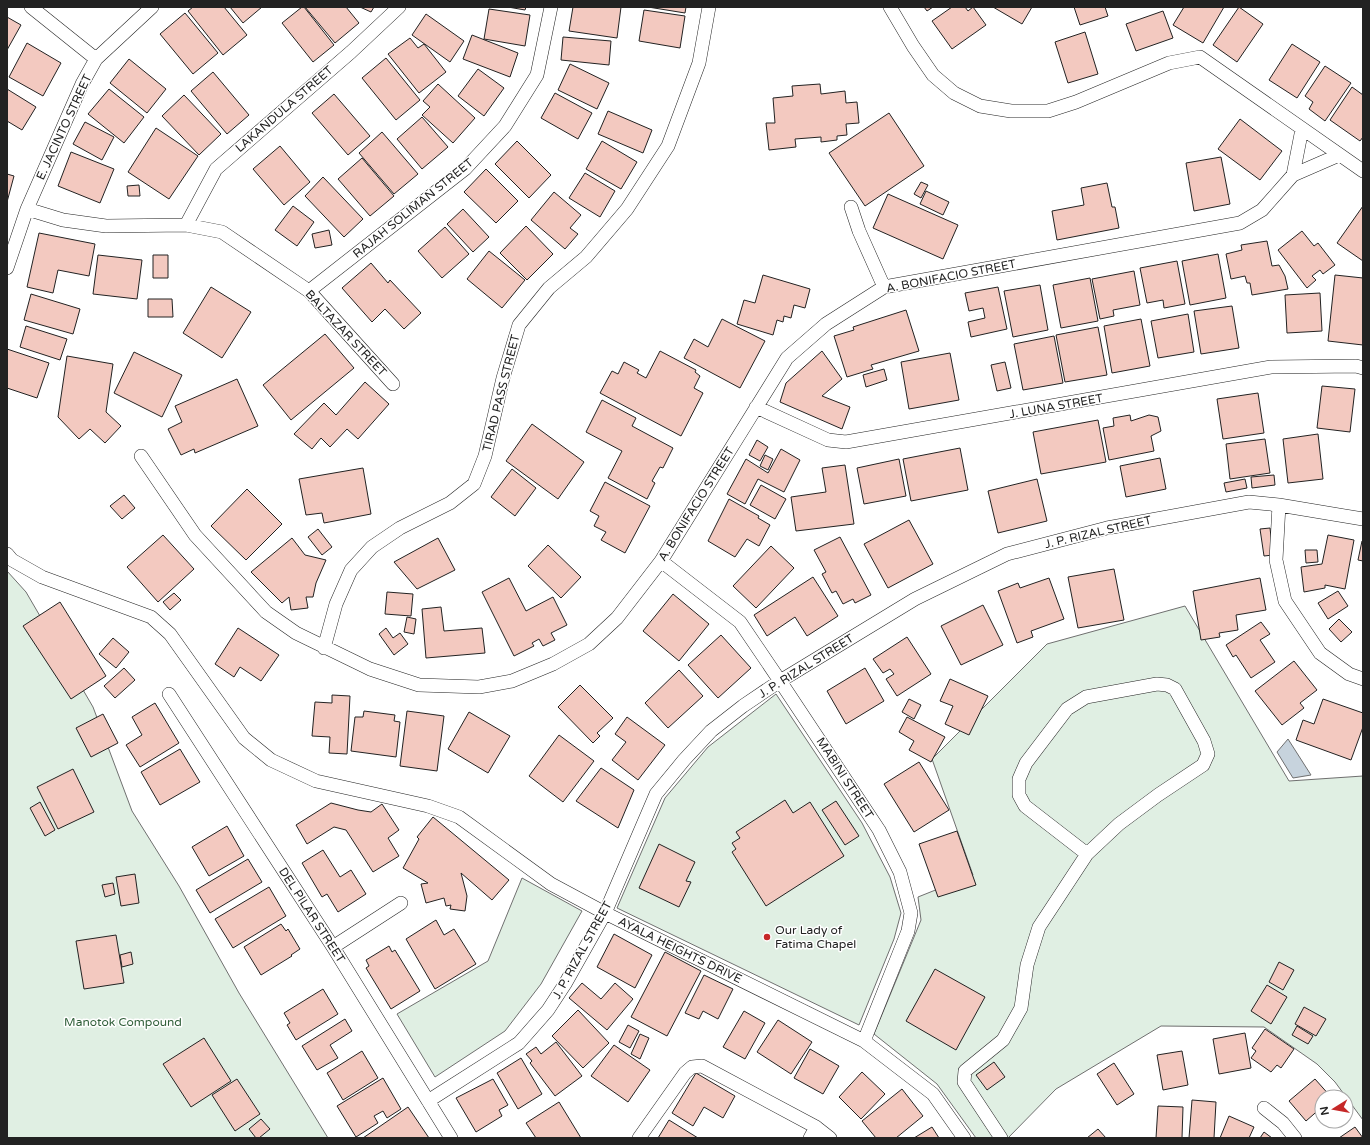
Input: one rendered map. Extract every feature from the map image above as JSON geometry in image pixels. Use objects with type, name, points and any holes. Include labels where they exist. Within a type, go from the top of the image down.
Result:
[{"type":"street","points":[[31,7],[96,59]]},
{"type":"street","name":"E. JACINTO STREET","points":[[7,268],[27,209],[82,84],[96,59],[152,7]]},
{"type":"street","name":"LAKANDULA STREET","points":[[186,225],[216,169],[351,52],[399,7]]},
{"type":"street","name":"RAJAH SOLIMAN STREET","points":[[309,291],[465,169],[505,126],[536,75],[551,7]]},
{"type":"street","name":"TIRAD PASS STREET","points":[[324,648],[336,604],[351,570],[372,547],[400,528],[450,503],[474,484],[485,456],[503,378],[519,325],[549,288],[586,257],[627,209],[668,146],[699,63],[709,7]]},
{"type":"street","points":[[890,7],[913,46],[933,75],[954,93],[980,106],[1011,111],[1048,111],[1076,102],[1169,63],[1200,56],[1363,171]]},
{"type":"street","points":[[1293,175],[1302,129]]},
{"type":"street","name":"A. BONIFACIO STREET","points":[[141,456],[195,535],[266,612],[296,633],[324,648],[370,669],[419,685],[479,687],[512,681],[553,664],[589,644],[617,618],[661,561],[787,358],[826,324],[884,287],[1240,224],[1262,210],[1293,175],[1339,155]]},
{"type":"street","points":[[851,207],[859,231],[884,287]]},
{"type":"street","name":"BALTAZAR STREET","points":[[27,209],[63,220],[106,226],[186,225],[222,232],[309,291],[393,384]]},
{"type":"street","name":"J. LUNA STREET","points":[[756,407],[828,440],[846,442],[1271,367],[1356,366],[1363,368]]},
{"type":"street","name":"J. P. RIZAL STREET","points":[[428,1101],[519,1043],[548,1010],[566,984],[605,913],[656,794],[684,760],[711,731],[743,706],[780,681],[915,599],[1007,554],[1107,528],[1250,502],[1279,505],[1363,519]]},
{"type":"street","points":[[1279,505],[1276,560],[1285,601],[1320,653],[1349,674],[1363,679]]},
{"type":"street","name":"AYALA HEIGHTS DRIVE","points":[[7,554],[12,560],[42,578],[151,617],[170,634],[244,738],[271,760],[316,781],[428,806],[459,817],[551,884],[605,913],[864,1041],[933,1094],[964,1138]]},
{"type":"street","name":"MABINI STREET","points":[[661,561],[740,622],[879,830],[900,872],[911,913],[908,930],[864,1041]]},
{"type":"street","points":[[1000,1138],[964,1082],[965,1071],[1003,1040],[1021,1008],[1027,965],[1039,927],[1087,854],[1119,824],[1158,795],[1203,765],[1208,754],[1204,741],[1175,689],[1167,685],[1157,684],[1086,697],[1067,708],[1026,763],[1019,779],[1019,795],[1025,806],[1087,854]]},
{"type":"street","name":"DEL PILAR STREET","points":[[169,694],[333,947],[451,1138]]},
{"type":"street","points":[[333,947],[401,903]]},
{"type":"street","points":[[639,1138],[685,1073],[692,1067],[702,1066],[813,1133],[830,1138]]},
{"type":"street","points":[[1264,1108],[1283,1123],[1295,1138]]},
{"type":"green space","name":"Manotok Compound","points":[[7,571],[26,592],[93,707],[132,811],[179,886],[239,993],[328,1138],[7,1138]]},
{"type":"green space","points":[[1185,606],[1289,781],[1363,776],[1363,1120],[1354,1108],[1354,1089],[1340,1089],[1317,1064],[1264,1027],[1161,1026],[1056,1089],[1008,1138],[976,1138],[937,1084],[874,1034],[921,920],[918,897],[973,875],[932,759],[1047,644]]},
{"type":"green space","points":[[776,694],[862,823],[890,877],[901,913],[894,939],[859,1025],[617,908],[665,798],[708,747]]},
{"type":"green space","points":[[522,878],[582,911],[541,984],[505,1031],[435,1077],[397,1014],[488,961]]},
{"type":"shaded area","points":[[1288,739],[1311,775],[1293,778],[1277,752]]},
{"type":"building","points":[[193,7],[224,7],[247,35],[223,55],[188,11]]},
{"type":"building","points":[[230,7],[262,7],[243,23]]},
{"type":"building","points":[[304,7],[334,45],[313,62],[282,23]]},
{"type":"building","points":[[305,7],[346,7],[359,23],[335,43]]},
{"type":"building","points":[[360,7],[374,7],[371,12]]},
{"type":"building","points":[[508,7],[526,7],[525,10]]},
{"type":"building","points":[[573,7],[621,7],[617,38],[569,31]]},
{"type":"building","points":[[648,7],[686,7],[685,13]]},
{"type":"building","points":[[924,7],[933,7],[927,11]]},
{"type":"building","points":[[952,7],[965,7],[968,11],[973,7],[986,25],[952,49],[932,21]]},
{"type":"building","points":[[993,7],[1032,7],[1022,24]]},
{"type":"building","points":[[1074,7],[1105,7],[1108,16],[1080,25]]},
{"type":"building","points":[[1184,7],[1224,7],[1203,43],[1173,25]]},
{"type":"building","points":[[1239,7],[1263,24],[1237,62],[1213,45]]},
{"type":"building","points":[[489,9],[530,15],[525,46],[484,39]]},
{"type":"building","points":[[644,10],[685,16],[680,48],[639,41]]},
{"type":"building","points":[[1163,11],[1173,38],[1136,51],[1126,24]]},
{"type":"building","points":[[185,13],[218,53],[193,74],[160,34]]},
{"type":"building","points":[[426,14],[464,41],[450,62],[412,35]]},
{"type":"building","points":[[7,17],[21,25],[7,50]]},
{"type":"building","points":[[1085,32],[1098,74],[1068,83],[1055,42]]},
{"type":"building","points":[[472,35],[518,53],[510,77],[463,59]]},
{"type":"building","points":[[563,37],[611,41],[609,65],[561,60]]},
{"type":"building","points":[[410,38],[418,48],[424,44],[446,72],[419,93],[388,54]]},
{"type":"building","points":[[27,43],[61,63],[43,96],[9,77]]},
{"type":"building","points":[[1292,44],[1320,62],[1297,98],[1269,80]]},
{"type":"building","points":[[386,58],[420,100],[396,120],[362,78]]},
{"type":"building","points":[[129,59],[166,89],[147,113],[110,83]]},
{"type":"building","points":[[570,64],[609,83],[597,109],[558,90]]},
{"type":"building","points":[[1325,66],[1351,83],[1325,121],[1309,109],[1313,102],[1305,96]]},
{"type":"building","points":[[478,69],[504,88],[484,116],[458,96]]},
{"type":"building","points":[[213,72],[249,115],[227,134],[191,91]]},
{"type":"building","points":[[438,84],[475,118],[453,143],[422,115],[430,107],[423,101]]},
{"type":"building","points":[[820,84],[821,94],[845,91],[846,103],[857,102],[859,123],[846,124],[847,135],[837,136],[837,140],[821,142],[821,137],[795,139],[796,147],[769,150],[766,123],[775,123],[773,98],[793,96],[792,86]]},
{"type":"building","points":[[1352,87],[1363,95],[1363,137],[1360,141],[1330,120]]},
{"type":"building","points":[[7,89],[36,107],[22,130],[7,121]]},
{"type":"building","points":[[109,89],[144,117],[124,143],[88,114]]},
{"type":"building","points":[[555,93],[592,113],[578,139],[541,118]]},
{"type":"building","points":[[334,94],[370,136],[348,155],[312,113]]},
{"type":"building","points":[[184,95],[221,134],[199,155],[162,116]]},
{"type":"building","points":[[608,111],[652,130],[643,153],[598,134]]},
{"type":"building","points":[[889,113],[924,166],[865,206],[829,153]]},
{"type":"building","points":[[422,117],[448,147],[422,169],[397,139]]},
{"type":"building","points":[[1240,119],[1282,151],[1260,180],[1218,149]]},
{"type":"building","points":[[85,122],[114,137],[102,160],[73,144]]},
{"type":"building","points":[[156,128],[198,156],[169,199],[128,172]]},
{"type":"building","points":[[382,132],[418,174],[394,194],[359,153]]},
{"type":"building","points":[[517,141],[551,175],[529,198],[495,164]]},
{"type":"building","points":[[602,141],[637,162],[621,189],[586,169]]},
{"type":"building","points":[[280,146],[310,182],[284,205],[253,169]]},
{"type":"building","points":[[71,152],[114,169],[100,203],[58,186]]},
{"type":"building","points":[[1221,157],[1230,204],[1194,211],[1186,163]]},
{"type":"building","points":[[362,158],[394,196],[370,216],[338,179]]},
{"type":"building","points":[[486,169],[518,201],[496,223],[464,192]]},
{"type":"building","points":[[585,173],[615,191],[600,217],[569,198]]},
{"type":"building","points":[[7,174],[14,176],[7,202]]},
{"type":"building","points":[[323,177],[363,219],[344,237],[305,196]]},
{"type":"building","points":[[921,182],[928,185],[921,198],[914,194]]},
{"type":"building","points":[[1107,183],[1112,207],[1115,207],[1119,228],[1057,240],[1052,211],[1084,205],[1081,188]]},
{"type":"building","points":[[139,185],[140,196],[128,196],[127,186]]},
{"type":"building","points":[[926,191],[949,202],[943,215],[920,204]]},
{"type":"building","points":[[554,192],[581,215],[570,228],[578,234],[565,249],[531,220]]},
{"type":"building","points":[[888,194],[958,225],[943,259],[873,228]]},
{"type":"building","points":[[293,206],[314,222],[297,246],[275,230]]},
{"type":"building","points":[[1363,206],[1363,261],[1337,243]]},
{"type":"building","points":[[463,209],[489,237],[473,252],[447,224]]},
{"type":"building","points":[[526,226],[553,254],[527,280],[500,253]]},
{"type":"building","points":[[445,227],[469,254],[442,278],[418,251]]},
{"type":"building","points":[[329,230],[332,245],[315,248],[312,234]]},
{"type":"building","points":[[1302,231],[1314,246],[1318,243],[1335,265],[1323,274],[1320,270],[1312,276],[1316,280],[1307,288],[1278,250]]},
{"type":"building","points":[[39,233],[95,244],[89,276],[58,270],[53,293],[27,287]]},
{"type":"building","points":[[1267,241],[1272,266],[1279,265],[1285,276],[1288,289],[1252,295],[1250,283],[1247,283],[1245,276],[1231,279],[1226,254],[1242,250],[1241,245]]},
{"type":"building","points":[[489,251],[525,280],[502,308],[467,279]]},
{"type":"building","points":[[1218,254],[1226,298],[1190,305],[1182,261]]},
{"type":"building","points":[[98,255],[142,260],[137,299],[93,294]]},
{"type":"building","points":[[153,255],[168,255],[168,278],[153,278]]},
{"type":"building","points":[[1177,261],[1185,304],[1164,308],[1163,300],[1147,303],[1140,268]]},
{"type":"building","points":[[371,263],[388,283],[390,280],[421,313],[404,329],[385,309],[372,322],[342,288]]},
{"type":"building","points":[[1134,271],[1140,305],[1113,310],[1114,316],[1100,319],[1092,279]]},
{"type":"building","points":[[763,275],[810,289],[805,308],[794,305],[791,318],[784,316],[783,322],[777,320],[773,335],[737,324],[744,300],[755,303]]},
{"type":"building","points":[[1335,275],[1363,278],[1363,345],[1328,341]]},
{"type":"building","points":[[1090,278],[1098,321],[1061,328],[1053,285]]},
{"type":"building","points":[[1040,285],[1048,330],[1013,337],[1004,291]]},
{"type":"building","points":[[211,287],[251,312],[222,358],[183,333]]},
{"type":"building","points":[[998,287],[1007,329],[971,337],[968,322],[985,318],[983,308],[969,311],[965,293]]},
{"type":"building","points":[[1320,293],[1322,331],[1287,333],[1285,295]]},
{"type":"building","points":[[31,294],[80,309],[73,334],[24,320]]},
{"type":"building","points":[[148,299],[172,299],[173,317],[148,317]]},
{"type":"building","points":[[1232,306],[1239,348],[1201,354],[1194,311]]},
{"type":"building","points":[[906,310],[919,351],[871,365],[873,369],[847,377],[834,336],[854,330],[853,327]]},
{"type":"building","points":[[1188,314],[1194,352],[1158,358],[1151,321]]},
{"type":"building","points":[[722,319],[765,341],[740,388],[684,358],[694,339],[708,347]]},
{"type":"building","points":[[1141,319],[1150,366],[1112,373],[1104,326]]},
{"type":"building","points":[[26,326],[67,339],[60,360],[20,347]]},
{"type":"building","points":[[1098,327],[1107,375],[1065,382],[1056,335]]},
{"type":"building","points":[[325,334],[354,368],[291,420],[263,385]]},
{"type":"building","points":[[1054,336],[1063,383],[1023,390],[1014,344]]},
{"type":"building","points":[[7,349],[49,363],[37,398],[7,388]]},
{"type":"building","points":[[660,351],[696,370],[695,372],[700,376],[694,388],[703,393],[681,436],[600,393],[612,371],[618,374],[624,362],[639,370],[637,373],[646,378]]},
{"type":"building","points":[[822,351],[842,379],[822,396],[850,407],[842,429],[780,402],[786,383]]},
{"type":"building","points":[[134,352],[182,375],[162,417],[114,393]]},
{"type":"building","points":[[950,353],[959,400],[909,409],[901,362]]},
{"type":"building","points":[[67,356],[113,364],[106,412],[121,426],[105,443],[90,429],[79,439],[58,417]]},
{"type":"building","points":[[1005,362],[1011,388],[997,391],[991,365]]},
{"type":"building","points":[[884,369],[887,380],[866,387],[863,375]]},
{"type":"building","points":[[237,379],[258,426],[195,453],[194,449],[181,455],[168,429],[182,422],[175,406]]},
{"type":"building","points":[[365,382],[389,404],[358,439],[347,429],[330,447],[321,438],[312,449],[294,434],[324,403],[336,415]]},
{"type":"building","points":[[1322,386],[1355,389],[1350,432],[1317,428]]},
{"type":"building","points":[[1258,393],[1264,433],[1223,439],[1217,399]]},
{"type":"building","points":[[602,400],[636,418],[632,426],[673,448],[663,468],[660,467],[652,481],[655,483],[647,499],[608,478],[622,451],[586,432]]},
{"type":"building","points":[[1130,415],[1131,421],[1149,415],[1158,417],[1161,431],[1151,436],[1154,451],[1109,460],[1103,428],[1114,426],[1113,418]]},
{"type":"building","points":[[1098,420],[1106,462],[1041,474],[1033,432]]},
{"type":"building","points":[[532,424],[584,462],[558,499],[506,461]]},
{"type":"building","points":[[1318,434],[1323,479],[1288,483],[1283,439]]},
{"type":"building","points":[[1265,439],[1270,473],[1230,479],[1226,444]]},
{"type":"building","points":[[757,440],[768,447],[760,461],[749,455]]},
{"type":"building","points":[[960,448],[968,490],[911,501],[903,459]]},
{"type":"building","points":[[781,449],[800,460],[784,492],[758,479],[745,504],[727,494],[746,459],[768,473]]},
{"type":"building","points":[[765,455],[773,459],[768,470],[760,466]]},
{"type":"building","points":[[1160,458],[1166,489],[1126,497],[1120,466]]},
{"type":"building","points":[[899,459],[906,496],[864,504],[857,468]]},
{"type":"building","points":[[845,465],[854,524],[796,531],[791,497],[826,492],[822,468]]},
{"type":"building","points":[[363,468],[371,514],[324,523],[322,513],[306,515],[299,479]]},
{"type":"building","points":[[512,469],[536,488],[515,516],[491,497]]},
{"type":"building","points":[[1274,475],[1275,485],[1252,488],[1251,477]]},
{"type":"building","points":[[1037,479],[1047,521],[998,533],[988,491]]},
{"type":"building","points":[[1245,479],[1247,488],[1226,492],[1224,483]]},
{"type":"building","points":[[605,482],[650,506],[625,553],[601,540],[606,532],[594,526],[599,516],[590,511]]},
{"type":"building","points":[[761,485],[786,499],[775,519],[750,505]]},
{"type":"building","points":[[247,489],[282,524],[246,560],[211,526]]},
{"type":"building","points":[[124,495],[135,508],[122,519],[110,506]]},
{"type":"building","points":[[729,499],[759,516],[758,518],[770,525],[759,546],[747,539],[735,557],[708,541]]},
{"type":"building","points":[[909,520],[933,564],[888,588],[864,544]]},
{"type":"building","points":[[1270,528],[1273,555],[1264,556],[1260,529]]},
{"type":"building","points":[[318,529],[332,547],[322,555],[308,537]]},
{"type":"building","points":[[163,535],[194,569],[158,602],[127,567]]},
{"type":"building","points":[[1328,535],[1354,540],[1345,589],[1325,585],[1325,588],[1304,592],[1301,567],[1322,564]]},
{"type":"building","points":[[840,537],[871,595],[855,603],[853,599],[843,604],[836,591],[832,593],[822,574],[826,572],[814,550]]},
{"type":"building","points":[[292,538],[305,555],[326,560],[316,583],[313,597],[306,597],[308,608],[291,610],[289,597],[282,603],[251,572]]},
{"type":"building","points":[[438,538],[455,570],[417,589],[394,562]]},
{"type":"building","points":[[1363,541],[1363,561],[1358,560]]},
{"type":"building","points":[[548,545],[581,577],[561,598],[528,566]]},
{"type":"building","points":[[771,546],[794,568],[756,608],[733,586]]},
{"type":"building","points":[[1305,550],[1317,550],[1318,562],[1306,563]]},
{"type":"building","points":[[1114,569],[1124,620],[1078,628],[1068,577]]},
{"type":"building","points":[[813,577],[838,616],[807,636],[795,617],[767,636],[754,615]]},
{"type":"building","points":[[509,578],[526,611],[553,597],[567,625],[551,633],[555,640],[543,646],[539,639],[532,643],[534,646],[514,656],[482,592]]},
{"type":"building","points":[[1049,578],[1064,619],[1031,631],[1033,637],[1017,643],[998,591],[1018,583],[1020,588]]},
{"type":"building","points":[[1260,578],[1266,610],[1236,615],[1238,630],[1219,633],[1220,637],[1201,640],[1193,591]]},
{"type":"building","points":[[1338,591],[1348,606],[1328,619],[1318,603]]},
{"type":"building","points":[[387,592],[413,594],[411,616],[385,614]]},
{"type":"building","points":[[174,593],[181,600],[170,610],[163,602]]},
{"type":"building","points":[[673,594],[709,624],[679,661],[643,631]]},
{"type":"building","points":[[60,602],[106,676],[71,699],[23,626]]},
{"type":"building","points":[[983,605],[1003,645],[961,665],[941,626]]},
{"type":"building","points":[[441,607],[444,631],[482,628],[485,653],[426,658],[422,609]]},
{"type":"building","points":[[407,617],[416,619],[414,634],[404,632]]},
{"type":"building","points":[[1339,619],[1352,632],[1341,642],[1329,629]]},
{"type":"building","points":[[1261,622],[1270,634],[1260,640],[1275,662],[1251,678],[1236,655],[1233,657],[1226,645]]},
{"type":"building","points":[[238,628],[279,655],[261,681],[240,667],[234,677],[215,664]]},
{"type":"building","points":[[386,628],[393,638],[400,633],[408,644],[394,655],[379,634]]},
{"type":"building","points":[[721,635],[751,668],[718,698],[688,665]]},
{"type":"building","points":[[907,637],[931,674],[897,696],[886,679],[894,674],[890,669],[883,673],[873,659]]},
{"type":"building","points":[[113,638],[129,652],[116,668],[99,654]]},
{"type":"building","points":[[1294,661],[1317,690],[1300,703],[1304,708],[1282,725],[1255,691]]},
{"type":"building","points":[[124,668],[135,680],[115,698],[104,686]]},
{"type":"building","points":[[865,668],[884,701],[846,724],[827,691]]},
{"type":"building","points":[[679,670],[703,696],[668,728],[645,703]]},
{"type":"building","points":[[950,679],[988,696],[969,735],[945,724],[953,706],[940,701]]},
{"type":"building","points":[[580,685],[613,718],[597,733],[600,736],[593,743],[558,707]]},
{"type":"building","points":[[332,695],[350,696],[347,754],[329,753],[330,737],[312,736],[315,702],[332,703]]},
{"type":"building","points":[[909,699],[921,705],[914,719],[902,712]]},
{"type":"building","points":[[1323,699],[1363,713],[1363,727],[1351,760],[1296,740],[1303,720],[1314,724]]},
{"type":"building","points":[[155,703],[179,743],[140,767],[126,745],[142,735],[132,717]]},
{"type":"building","points":[[364,711],[395,715],[394,721],[400,722],[396,757],[351,751],[355,717],[363,717]]},
{"type":"building","points":[[407,711],[444,716],[437,771],[400,766]]},
{"type":"building","points":[[469,712],[510,736],[488,773],[448,749]]},
{"type":"building","points":[[103,714],[118,743],[91,757],[76,728]]},
{"type":"building","points":[[627,717],[665,745],[638,780],[612,760],[626,742],[615,734]]},
{"type":"building","points":[[907,717],[945,737],[931,762],[909,750],[914,741],[899,732]]},
{"type":"building","points":[[559,735],[594,761],[563,802],[529,776]]},
{"type":"building","points":[[180,749],[200,782],[160,805],[141,772]]},
{"type":"building","points":[[919,762],[949,810],[914,832],[884,784]]},
{"type":"building","points":[[601,768],[634,790],[618,828],[576,801]]},
{"type":"building","points":[[73,769],[94,812],[58,829],[37,787]]},
{"type":"building","points":[[785,800],[793,813],[810,802],[844,856],[766,906],[732,852],[736,849],[732,843],[740,838],[736,832]]},
{"type":"building","points":[[836,801],[859,836],[845,845],[822,810]]},
{"type":"building","points":[[40,802],[55,830],[45,836],[30,808]]},
{"type":"building","points":[[331,803],[371,812],[382,804],[399,830],[388,838],[399,856],[373,872],[346,830],[334,827],[307,844],[296,825]]},
{"type":"building","points":[[433,817],[509,880],[492,900],[461,873],[467,896],[465,911],[450,909],[451,905],[446,906],[444,898],[426,903],[421,884],[428,883],[403,868],[419,839],[417,837]]},
{"type":"building","points":[[227,826],[244,856],[209,876],[192,847]]},
{"type":"building","points":[[957,831],[976,885],[938,897],[919,844]]},
{"type":"building","points":[[659,844],[695,862],[686,881],[691,882],[679,907],[639,888]]},
{"type":"building","points":[[323,850],[340,877],[351,870],[366,894],[338,912],[327,894],[322,897],[302,863]]},
{"type":"building","points":[[248,859],[262,882],[210,913],[196,890]]},
{"type":"building","points":[[135,874],[139,903],[121,906],[116,877]]},
{"type":"building","points":[[113,883],[115,894],[105,897],[102,885]]},
{"type":"building","points":[[269,887],[286,916],[233,948],[215,919]]},
{"type":"building","points":[[436,920],[444,935],[454,929],[476,964],[435,989],[406,939]]},
{"type":"building","points":[[281,924],[286,931],[288,929],[300,949],[291,955],[292,956],[261,975],[244,947]]},
{"type":"building","points":[[614,934],[652,955],[635,988],[597,967]]},
{"type":"building","points":[[116,935],[124,983],[84,989],[76,941]]},
{"type":"building","points":[[389,946],[392,952],[395,950],[420,991],[391,1009],[366,968],[369,966],[366,960]]},
{"type":"building","points":[[131,952],[133,964],[122,967],[120,955]]},
{"type":"building","points":[[665,952],[701,971],[667,1036],[631,1017]]},
{"type":"building","points":[[1279,962],[1294,970],[1283,990],[1269,982]]},
{"type":"building","points":[[935,969],[985,997],[956,1050],[906,1021]]},
{"type":"building","points":[[704,975],[733,989],[718,1019],[703,1011],[699,1019],[685,1013]]},
{"type":"building","points":[[582,983],[601,999],[615,983],[633,999],[607,1030],[569,998]]},
{"type":"building","points":[[1267,985],[1287,997],[1271,1024],[1251,1011]]},
{"type":"building","points":[[323,989],[338,1014],[296,1040],[287,1025],[290,1023],[284,1013]]},
{"type":"building","points":[[1304,1007],[1326,1019],[1316,1036],[1295,1024]]},
{"type":"building","points":[[578,1010],[609,1043],[583,1068],[552,1036]]},
{"type":"building","points":[[744,1011],[765,1023],[745,1059],[723,1047]]},
{"type":"building","points":[[345,1019],[352,1031],[330,1045],[338,1058],[317,1070],[302,1046]]},
{"type":"building","points":[[778,1020],[812,1042],[791,1074],[757,1052]]},
{"type":"building","points":[[628,1025],[639,1031],[630,1048],[619,1042]]},
{"type":"building","points":[[1297,1026],[1313,1036],[1308,1044],[1292,1035]]},
{"type":"building","points":[[1265,1029],[1294,1049],[1281,1068],[1277,1065],[1271,1072],[1251,1058],[1256,1051],[1252,1048]]},
{"type":"building","points":[[1245,1033],[1251,1068],[1219,1074],[1213,1039]]},
{"type":"building","points":[[640,1034],[649,1038],[640,1059],[631,1054]]},
{"type":"building","points":[[204,1038],[231,1081],[191,1107],[163,1064]]},
{"type":"building","points":[[556,1042],[582,1076],[555,1096],[530,1063],[532,1061],[526,1054],[536,1047],[541,1054]]},
{"type":"building","points":[[614,1045],[650,1070],[628,1102],[591,1076]]},
{"type":"building","points":[[810,1049],[839,1066],[823,1094],[794,1078]]},
{"type":"building","points":[[362,1051],[378,1078],[343,1100],[327,1073]]},
{"type":"building","points":[[1182,1051],[1188,1085],[1163,1090],[1157,1055]]},
{"type":"building","points":[[521,1058],[542,1094],[518,1109],[497,1073]]},
{"type":"building","points":[[994,1062],[1005,1077],[987,1090],[976,1075]]},
{"type":"building","points":[[1114,1063],[1134,1094],[1117,1105],[1097,1074]]},
{"type":"building","points":[[862,1072],[885,1094],[861,1119],[839,1097]]},
{"type":"building","points":[[696,1073],[735,1096],[723,1118],[704,1107],[693,1126],[672,1113]]},
{"type":"building","points":[[383,1078],[401,1109],[387,1118],[383,1111],[374,1116],[378,1123],[356,1137],[337,1106]]},
{"type":"building","points":[[237,1079],[260,1114],[235,1131],[212,1095]]},
{"type":"building","points":[[493,1079],[508,1105],[499,1110],[502,1116],[476,1132],[456,1098]]},
{"type":"building","points":[[1315,1079],[1324,1089],[1314,1089],[1314,1114],[1306,1121],[1289,1101]]},
{"type":"building","points":[[902,1089],[923,1116],[896,1138],[876,1138],[862,1121]]},
{"type":"building","points":[[1192,1100],[1216,1102],[1214,1138],[1189,1138]]},
{"type":"building","points":[[559,1102],[581,1138],[536,1138],[526,1123]]},
{"type":"building","points":[[1158,1106],[1183,1107],[1182,1138],[1156,1138]]},
{"type":"building","points":[[408,1107],[429,1138],[363,1138]]},
{"type":"building","points":[[1229,1116],[1254,1127],[1249,1138],[1220,1138]]},
{"type":"building","points":[[261,1119],[270,1129],[259,1138],[256,1138],[249,1129]]},
{"type":"building","points":[[669,1120],[698,1138],[658,1138]]},
{"type":"building","points":[[932,1127],[939,1138],[914,1138]]},
{"type":"building","points":[[1355,1127],[1363,1138],[1339,1138],[1354,1129]]},
{"type":"building","points":[[1098,1129],[1106,1138],[1087,1138]]},
{"type":"building","points":[[1264,1132],[1272,1138],[1260,1138]]},
{"type":"place","name":"Our Lady of Fatima Chapel","points":[[767,937]]}]
